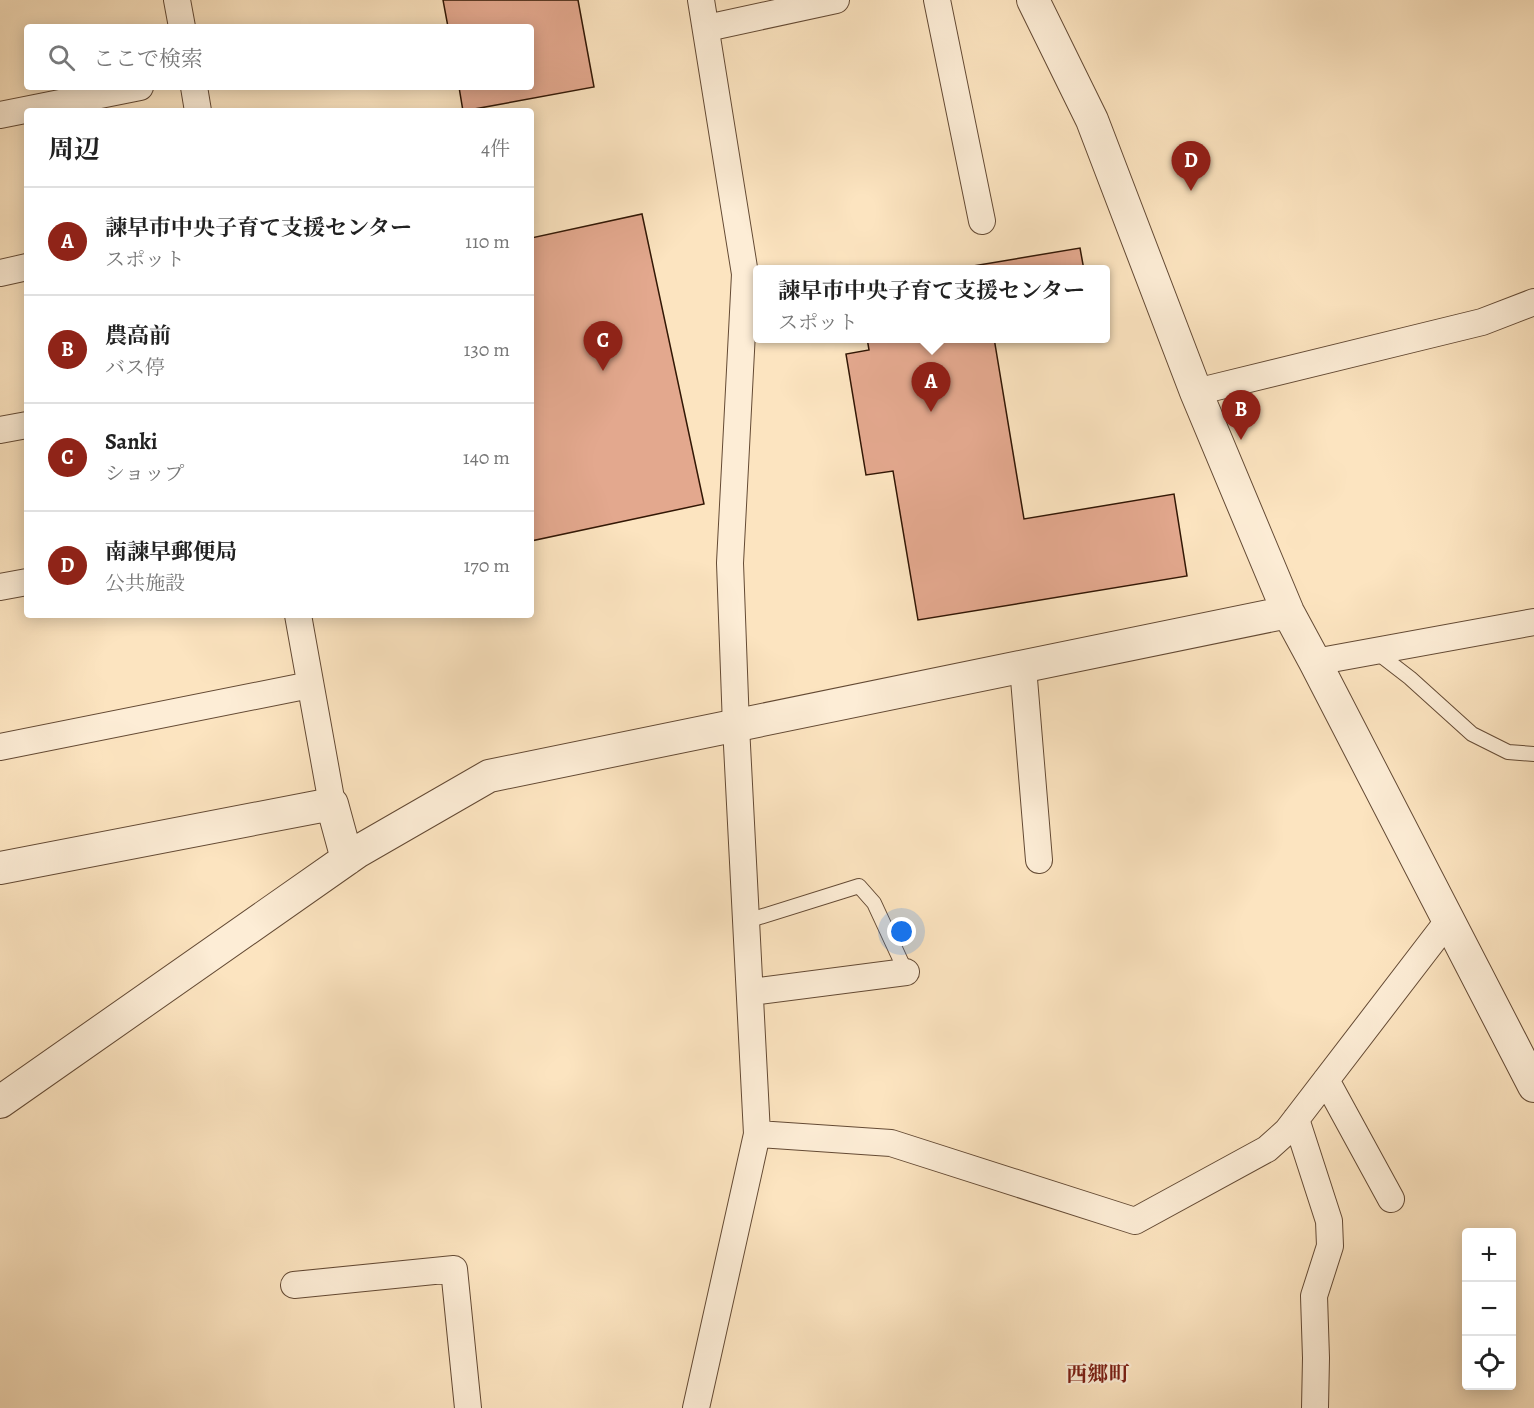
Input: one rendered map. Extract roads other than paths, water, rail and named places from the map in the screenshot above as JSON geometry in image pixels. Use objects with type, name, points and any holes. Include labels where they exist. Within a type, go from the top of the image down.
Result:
[{"type":"street","points":[[177,0],[181,24]]},
{"type":"street","points":[[696,1408],[757,1134],[730,563],[745,274],[701,0]]},
{"type":"street","points":[[707,28],[836,0]]},
{"type":"street","points":[[937,0],[982,221]]},
{"type":"street","points":[[1033,0],[1092,120],[1196,392],[1288,612],[1316,662],[1534,1086]]},
{"type":"street","points":[[59,108],[101,103],[133,90]]},
{"type":"street","points":[[194,90],[198,108]]},
{"type":"street","points":[[0,115],[24,112]]},
{"type":"street","points":[[0,273],[24,268]]},
{"type":"street","points":[[1196,392],[1482,322],[1534,302]]},
{"type":"street","points":[[0,430],[24,426]]},
{"type":"street","points":[[0,587],[24,583]]},
{"type":"street","points":[[0,1102],[347,859],[489,776],[1288,612]]},
{"type":"street","points":[[298,618],[332,804],[347,859]]},
{"type":"street","points":[[1316,662],[1534,622]]},
{"type":"street","points":[[1023,667],[1039,860]]},
{"type":"street","points":[[0,747],[310,685]]},
{"type":"street","points":[[0,868],[332,804]]},
{"type":"street","points":[[757,1134],[891,1143],[1135,1221],[1267,1149],[1287,1131],[1448,921]]},
{"type":"street","points":[[751,992],[906,972]]},
{"type":"street","points":[[1326,1080],[1391,1200]]},
{"type":"street","points":[[1296,1119],[1329,1221],[1330,1246],[1314,1296],[1315,1408]]},
{"type":"street","points":[[294,1285],[454,1269],[468,1408]]},
{"type":"lane","points":[[1375,651],[1410,678],[1472,734],[1508,752],[1534,754]]},
{"type":"lane","points":[[747,921],[859,886],[873,903],[906,972]]},
{"type":"place","name":"南諫早郵便局","points":[[1191,191]]},
{"type":"place","name":"Sanki","points":[[603,371]]},
{"type":"place","name":"諫早市中央子育て支援センター","points":[[931,412]]},
{"type":"place","name":"農高前","points":[[1241,440]]},
{"type":"district","name":"西郷町","points":[[1098,1374]]}]
